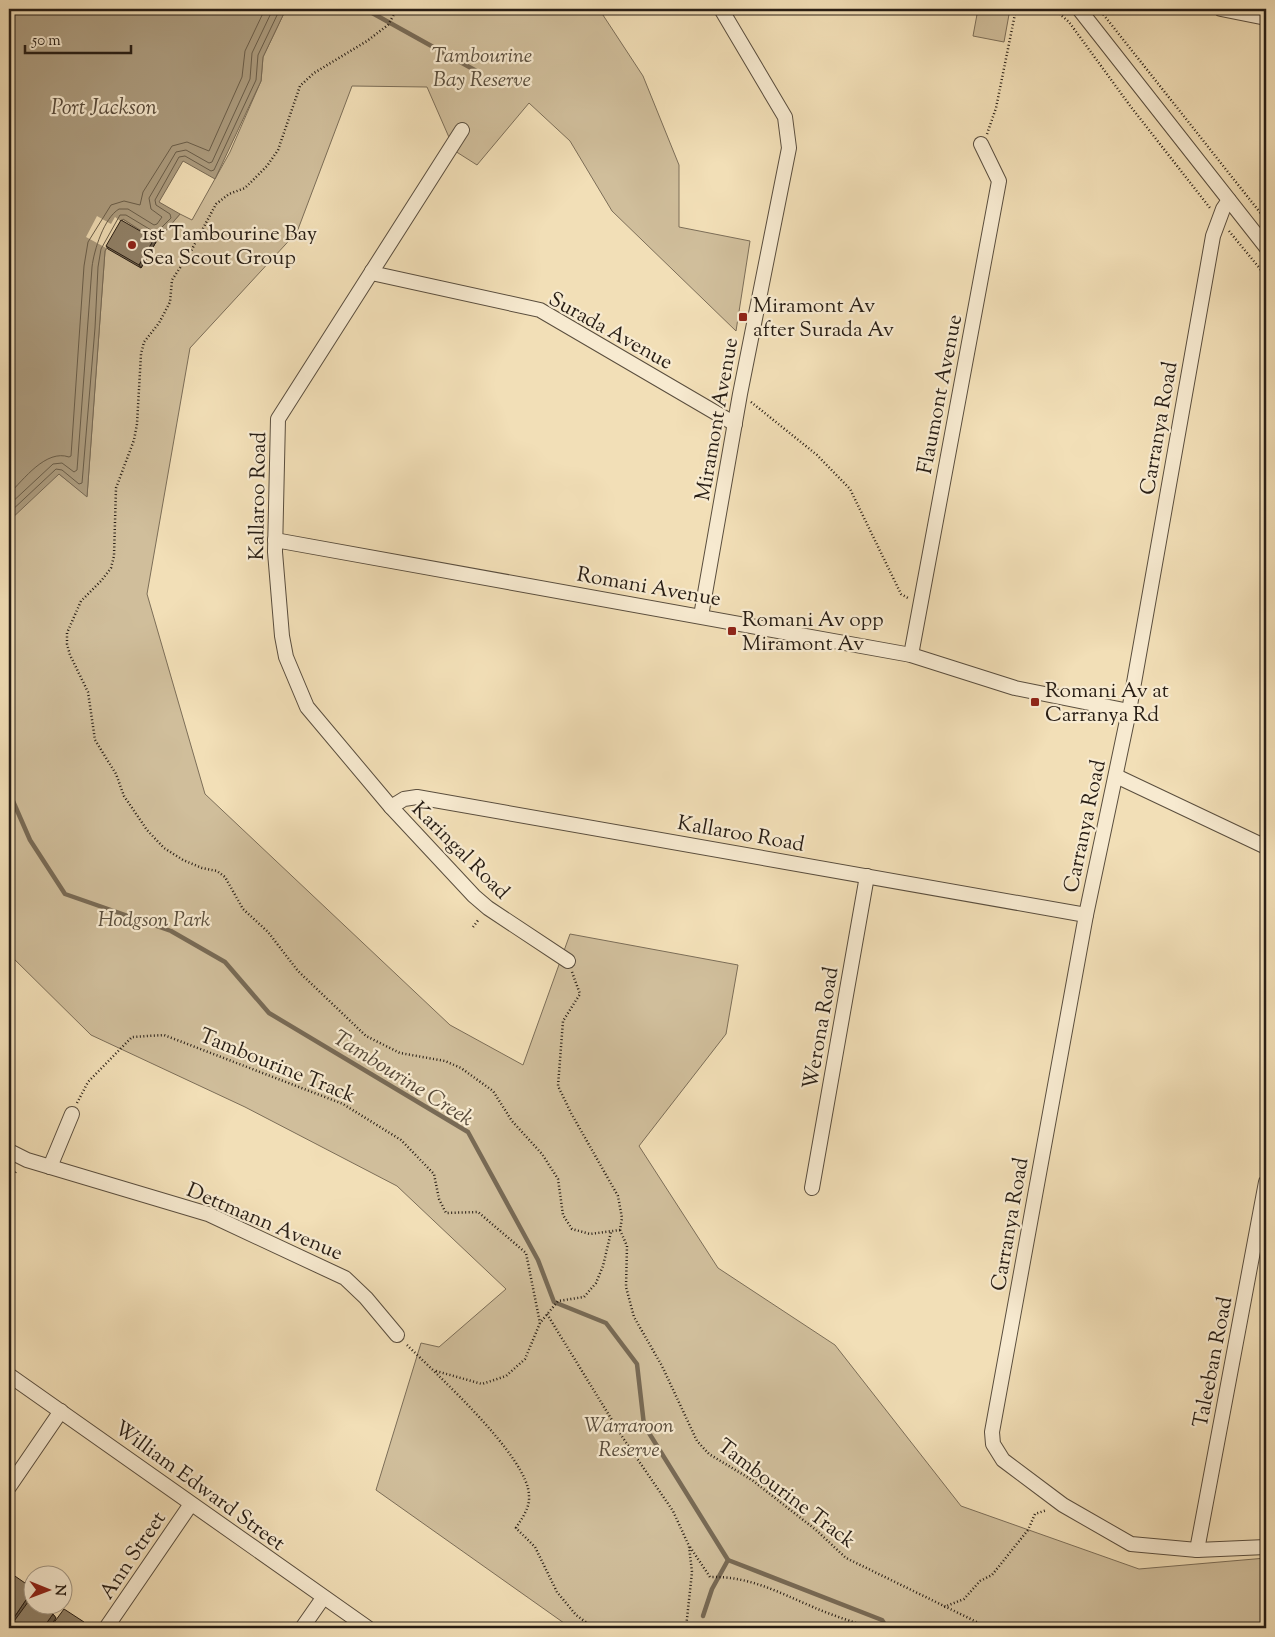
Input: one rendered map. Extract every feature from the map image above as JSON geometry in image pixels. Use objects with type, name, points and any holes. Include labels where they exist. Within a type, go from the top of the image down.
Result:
[{"type":"street","name":"Miramont Avenue","points":[[701,616],[740,394],[789,148],[785,117],[721,9]]},
{"type":"street","points":[[1079,9],[1266,247]]},
{"type":"street","points":[[1221,9],[1266,18]]},
{"type":"street","name":"Kallaroo Road","points":[[380,795],[313,716],[301,696],[286,657],[282,636],[275,540],[278,419],[462,130]]},
{"type":"street","name":"Flaumont Avenue","points":[[911,655],[999,181],[981,144]]},
{"type":"street","name":"Carranya Road","points":[[1063,1505],[1003,1460],[993,1444],[992,1432],[1086,916],[1129,711],[1213,236],[1219,218],[1229,200]]},
{"type":"street","name":"Surada Avenue","points":[[372,271],[376,274],[540,310],[735,424]]},
{"type":"street","name":"Romani Avenue","points":[[275,540],[911,655],[1015,688],[1129,711]]},
{"type":"street","points":[[1116,776],[1266,847]]},
{"type":"street","name":"Karingal Road","points":[[380,795],[488,908],[568,961]]},
{"type":"street","name":"Kallaroo Road","points":[[391,807],[404,800],[417,797],[1086,916]]},
{"type":"street","name":"Werona Road","points":[[812,1188],[867,876]]},
{"type":"street","points":[[50,1167],[72,1114]]},
{"type":"street","name":"Dettmann Avenue","points":[[9,1151],[50,1167],[208,1214],[345,1278],[366,1298],[397,1335]]},
{"type":"street","name":"Taleeban Road","points":[[1198,1550],[1266,1182]]},
{"type":"street","name":"William Edward Street","points":[[9,1375],[368,1628]]},
{"type":"street","points":[[9,1487],[61,1411]]},
{"type":"street","name":"Ann Street","points":[[106,1628],[191,1504]]},
{"type":"street","points":[[1063,1505],[1131,1544],[1198,1550],[1266,1547]]},
{"type":"street","points":[[302,1628],[323,1598]]},
{"type":"path","points":[[397,9],[388,25],[367,41],[354,47],[305,80],[295,95],[278,150],[267,166],[245,188],[229,194],[216,204],[191,251],[172,280],[170,302],[159,323],[144,342],[141,354],[137,424],[134,440],[116,488],[111,568],[101,582],[81,601],[73,615],[67,633],[67,644],[70,655],[88,692],[95,740],[116,774],[124,796],[147,830],[164,848],[183,860],[217,871],[225,877],[243,909],[268,932],[298,971],[366,1036],[400,1054],[445,1060],[461,1068],[493,1091],[512,1121],[542,1154],[558,1178],[566,1222],[572,1229],[590,1234],[620,1230]]},
{"type":"path","points":[[981,144],[989,130],[996,108],[1016,9]]},
{"type":"path","points":[[1054,9],[1069,22],[1131,107],[1266,276]]},
{"type":"path","points":[[1099,9],[1266,220]]},
{"type":"path","points":[[740,394],[818,455],[850,490],[901,594],[921,604]]},
{"type":"path","name":"Tambourine Track","points":[[568,961],[580,994],[563,1021],[558,1086],[571,1113],[618,1196],[622,1218],[620,1230],[627,1246],[626,1287],[634,1317],[662,1366],[697,1441],[709,1454],[752,1480],[816,1530],[846,1558],[989,1628]]},
{"type":"path","name":"Tambourine Track","points":[[72,1114],[88,1082],[132,1037],[164,1035],[344,1104],[401,1140],[434,1174],[440,1199],[446,1213],[478,1212],[526,1253],[540,1323]]},
{"type":"path","points":[[435,1371],[482,1384],[506,1376],[525,1359],[540,1323],[558,1301],[584,1297],[596,1283],[603,1266],[611,1232]]},
{"type":"path","points":[[548,1313],[623,1438],[673,1511],[689,1546],[710,1577],[738,1578],[763,1584],[849,1622],[870,1628]]},
{"type":"path","points":[[397,1335],[435,1371],[511,1456],[530,1496],[526,1512],[516,1528],[535,1548],[557,1592],[576,1615],[594,1628]]},
{"type":"path","points":[[944,1607],[964,1599],[980,1580],[992,1575],[1028,1530],[1035,1514],[1063,1505]]},
{"type":"path","points":[[686,1628],[692,1572],[689,1546]]},
{"type":"green space","points":[[286,9],[599,9],[643,76],[679,165],[679,227],[750,241],[736,331],[612,211],[570,141],[529,103],[477,165],[455,151],[427,87],[352,86],[297,232],[190,348],[147,594],[205,794],[450,1025],[523,1065],[570,934],[738,965],[726,1034],[639,1146],[718,1268],[835,1345],[961,1506],[1139,1569],[1266,1558],[1266,1628],[571,1628],[376,1490],[421,1343],[439,1347],[506,1289],[397,1186],[245,1107],[91,1035],[9,954],[9,513],[59,474],[87,496],[105,251],[123,219],[157,241],[180,214],[192,220],[230,152],[261,81],[263,57]]},
{"type":"green space","points":[[978,9],[1010,9],[1004,42],[973,36]]},
{"type":"water","name":"Port Jackson","points":[[9,9],[286,9],[263,57],[261,81],[215,179],[183,161],[159,202],[180,214],[157,241],[123,219],[105,251],[87,497],[59,474],[9,521]]},
{"type":"pier","points":[[97,216],[111,224],[115,217],[123,223],[108,249],[86,237]]},
{"type":"building","name":"1st Tambourine Bay Sea Scout Group","points":[[121,220],[154,239],[139,265],[106,246]]},
{"type":"building","points":[[9,1572],[22,1581],[22,1606],[13,1619],[9,1616]]},
{"type":"building","points":[[22,1610],[22,1614],[53,1614],[43,1628],[9,1628]]},
{"type":"building","points":[[60,1614],[72,1614],[84,1622],[79,1628],[50,1628]]},
{"type":"waterway","points":[[365,9],[480,73]]},
{"type":"waterway","name":"Tambourine Creek","points":[[9,792],[30,840],[65,894],[171,931],[225,962],[269,1013],[468,1132],[538,1260],[554,1302],[606,1323],[637,1364],[644,1425],[728,1560],[882,1620],[887,1628]]},
{"type":"waterway","points":[[703,1616],[712,1589],[728,1560]]},
{"type":"place","name":"1st Tambourine Bay Sea Scout Group","points":[[132,245]]},
{"type":"place","name":"Miramont Av after Surada Av","points":[[743,317]]},
{"type":"place","name":"Romani Av opp Miramont Av","points":[[732,631]]},
{"type":"place","name":"Romani Av at Carranya Rd","points":[[1035,702]]},
{"type":"park label","name":"Tambourine Bay Reserve","points":[[482,67]]},
{"type":"park label","name":"Hodgson Park","points":[[154,919]]},
{"type":"park label","name":"Warraroon Reserve","points":[[629,1437]]}]
